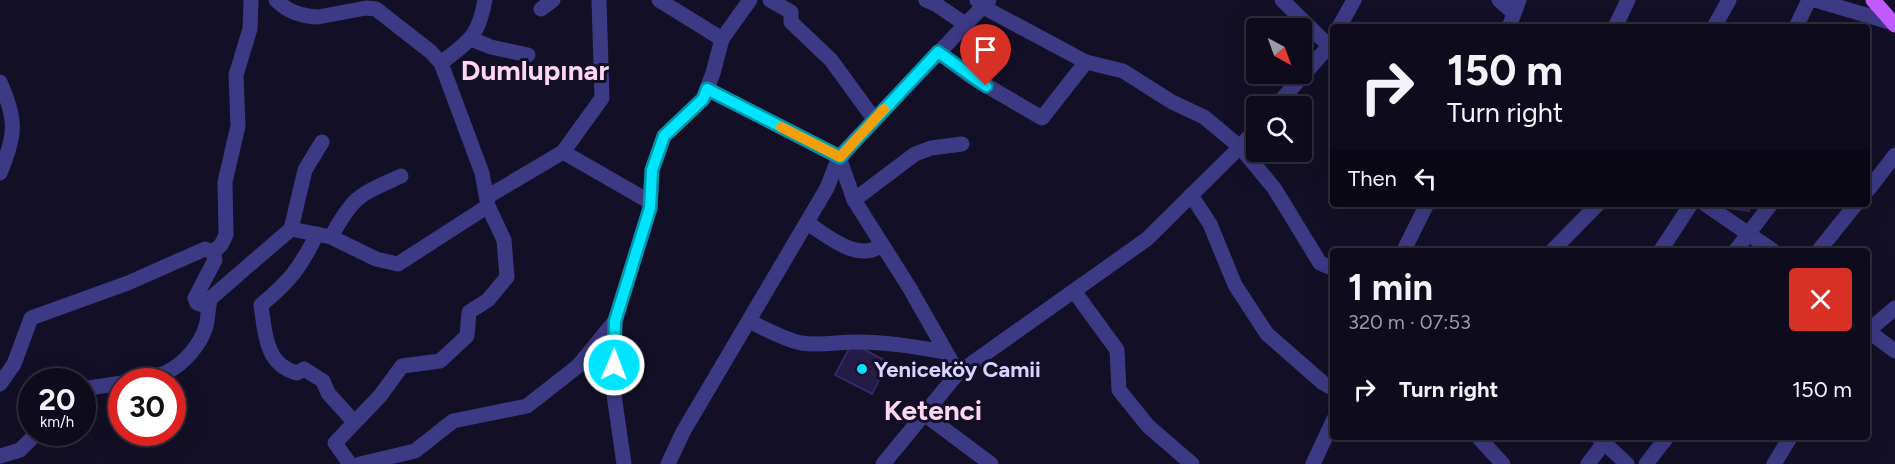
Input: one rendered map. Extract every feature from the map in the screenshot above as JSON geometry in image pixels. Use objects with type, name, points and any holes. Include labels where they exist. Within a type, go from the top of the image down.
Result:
[{"type":"main road","points":[[1873,0],[1894,24]]},
{"type":"street","points":[[213,252],[221,245],[226,235],[225,182],[238,126],[236,75],[250,29],[251,0]]},
{"type":"street","points":[[276,0],[294,13],[310,17],[366,8],[376,9],[431,52],[441,63],[482,173],[488,202],[504,240],[507,277],[488,300],[469,312],[467,336],[440,361],[402,366],[380,396],[335,443],[350,464]]},
{"type":"street","points":[[291,229],[324,236],[376,259],[398,264],[563,152],[602,98],[599,0]]},
{"type":"street","points":[[659,0],[722,39]]},
{"type":"street","points":[[624,464],[613,387],[615,321],[650,202],[652,170],[664,136],[703,99],[722,39],[750,0]]},
{"type":"street","points":[[770,0],[791,12],[791,22],[831,60],[874,120]]},
{"type":"street","points":[[926,0],[965,24]]},
{"type":"street","points":[[1282,0],[1330,41]]},
{"type":"street","points":[[1341,24],[1354,0]]},
{"type":"street","points":[[1499,0],[1514,13]]},
{"type":"street","points":[[1616,24],[1628,0]]},
{"type":"street","points":[[1716,24],[1729,0]]},
{"type":"street","points":[[1797,24],[1809,0]]},
{"type":"street","points":[[1815,0],[1864,21],[1894,24]]},
{"type":"street","points":[[441,63],[471,39],[480,2]]},
{"type":"street","points":[[668,464],[683,432],[827,188],[840,157],[983,2],[1086,62],[1123,71],[1172,102],[1204,117],[1240,147],[1274,188],[1320,263],[1330,267]]},
{"type":"street","points":[[471,39],[491,47],[528,55]]},
{"type":"street","points":[[1285,96],[1330,43]]},
{"type":"street","points":[[938,52],[970,76],[1042,118],[1086,62]]},
{"type":"street","points":[[0,82],[7,98],[14,129],[11,147],[0,173]]},
{"type":"street","points":[[707,89],[840,157],[854,200],[909,286],[958,373]]},
{"type":"street","points":[[883,464],[958,373],[1147,239],[1246,140]]},
{"type":"street","points":[[174,368],[202,336],[207,324],[208,307],[216,292],[291,229],[305,170],[322,142]]},
{"type":"street","points":[[854,200],[915,154],[931,148],[962,144]]},
{"type":"street","points":[[563,152],[650,202]]},
{"type":"street","points":[[1870,187],[1895,156]]},
{"type":"street","points":[[354,422],[328,393],[322,381],[304,369],[297,373],[282,366],[271,354],[266,341],[261,305],[285,285],[353,201],[364,193],[401,176]]},
{"type":"street","points":[[1191,195],[1210,224],[1235,285],[1267,334],[1330,387]]},
{"type":"street","points":[[1405,248],[1426,207]]},
{"type":"street","points":[[1555,248],[1595,207]]},
{"type":"street","points":[[1662,248],[1689,207]]},
{"type":"street","points":[[1709,207],[1769,248]]},
{"type":"street","points":[[1738,248],[1769,207]]},
{"type":"street","points":[[1821,248],[1854,207]]},
{"type":"street","points":[[807,223],[852,250],[867,252],[882,245]]},
{"type":"street","points":[[0,384],[14,364],[31,318],[128,283],[201,249],[209,249],[213,252],[215,260],[195,297],[197,303],[208,307]]},
{"type":"street","points":[[1074,291],[1117,350],[1119,390],[1148,426],[1192,464]]},
{"type":"street","points":[[1870,329],[1895,308]]},
{"type":"street","points":[[360,464],[415,452],[453,421],[527,406],[578,366],[615,321]]},
{"type":"street","points":[[749,321],[784,338],[800,342],[824,345],[854,342],[887,343],[945,352]]},
{"type":"street","points":[[1870,332],[1895,351]]},
{"type":"street","points":[[924,414],[991,464]]},
{"type":"street","points":[[1313,464],[1330,428]]},
{"type":"street","points":[[1481,440],[1503,464]]},
{"type":"street","points":[[1588,464],[1603,440]]},
{"type":"street","points":[[1605,440],[1628,464]]},
{"type":"street","points":[[1646,464],[1665,440]]},
{"type":"street","points":[[1774,464],[1789,440]]},
{"type":"street","points":[[0,456],[21,450],[26,446]]},
{"type":"building","points":[[1719,207],[1750,207],[1749,211]]},
{"type":"building","name":"Yeniceköy Camii","points":[[852,343],[888,362],[872,394],[835,375]]},
{"type":"slow traffic","points":[[781,127],[840,157],[884,109]]},
{"type":"place","name":"Yeniceköy Camii","points":[[862,369]]},
{"type":"district","name":"Dumlupınar","points":[[535,70]]},
{"type":"district","name":"Ketenci","points":[[933,410]]},
{"type":"route","points":[[614,365],[615,321],[650,208],[652,170],[664,136],[703,99],[707,89],[840,157],[938,52],[986,86]]}]
